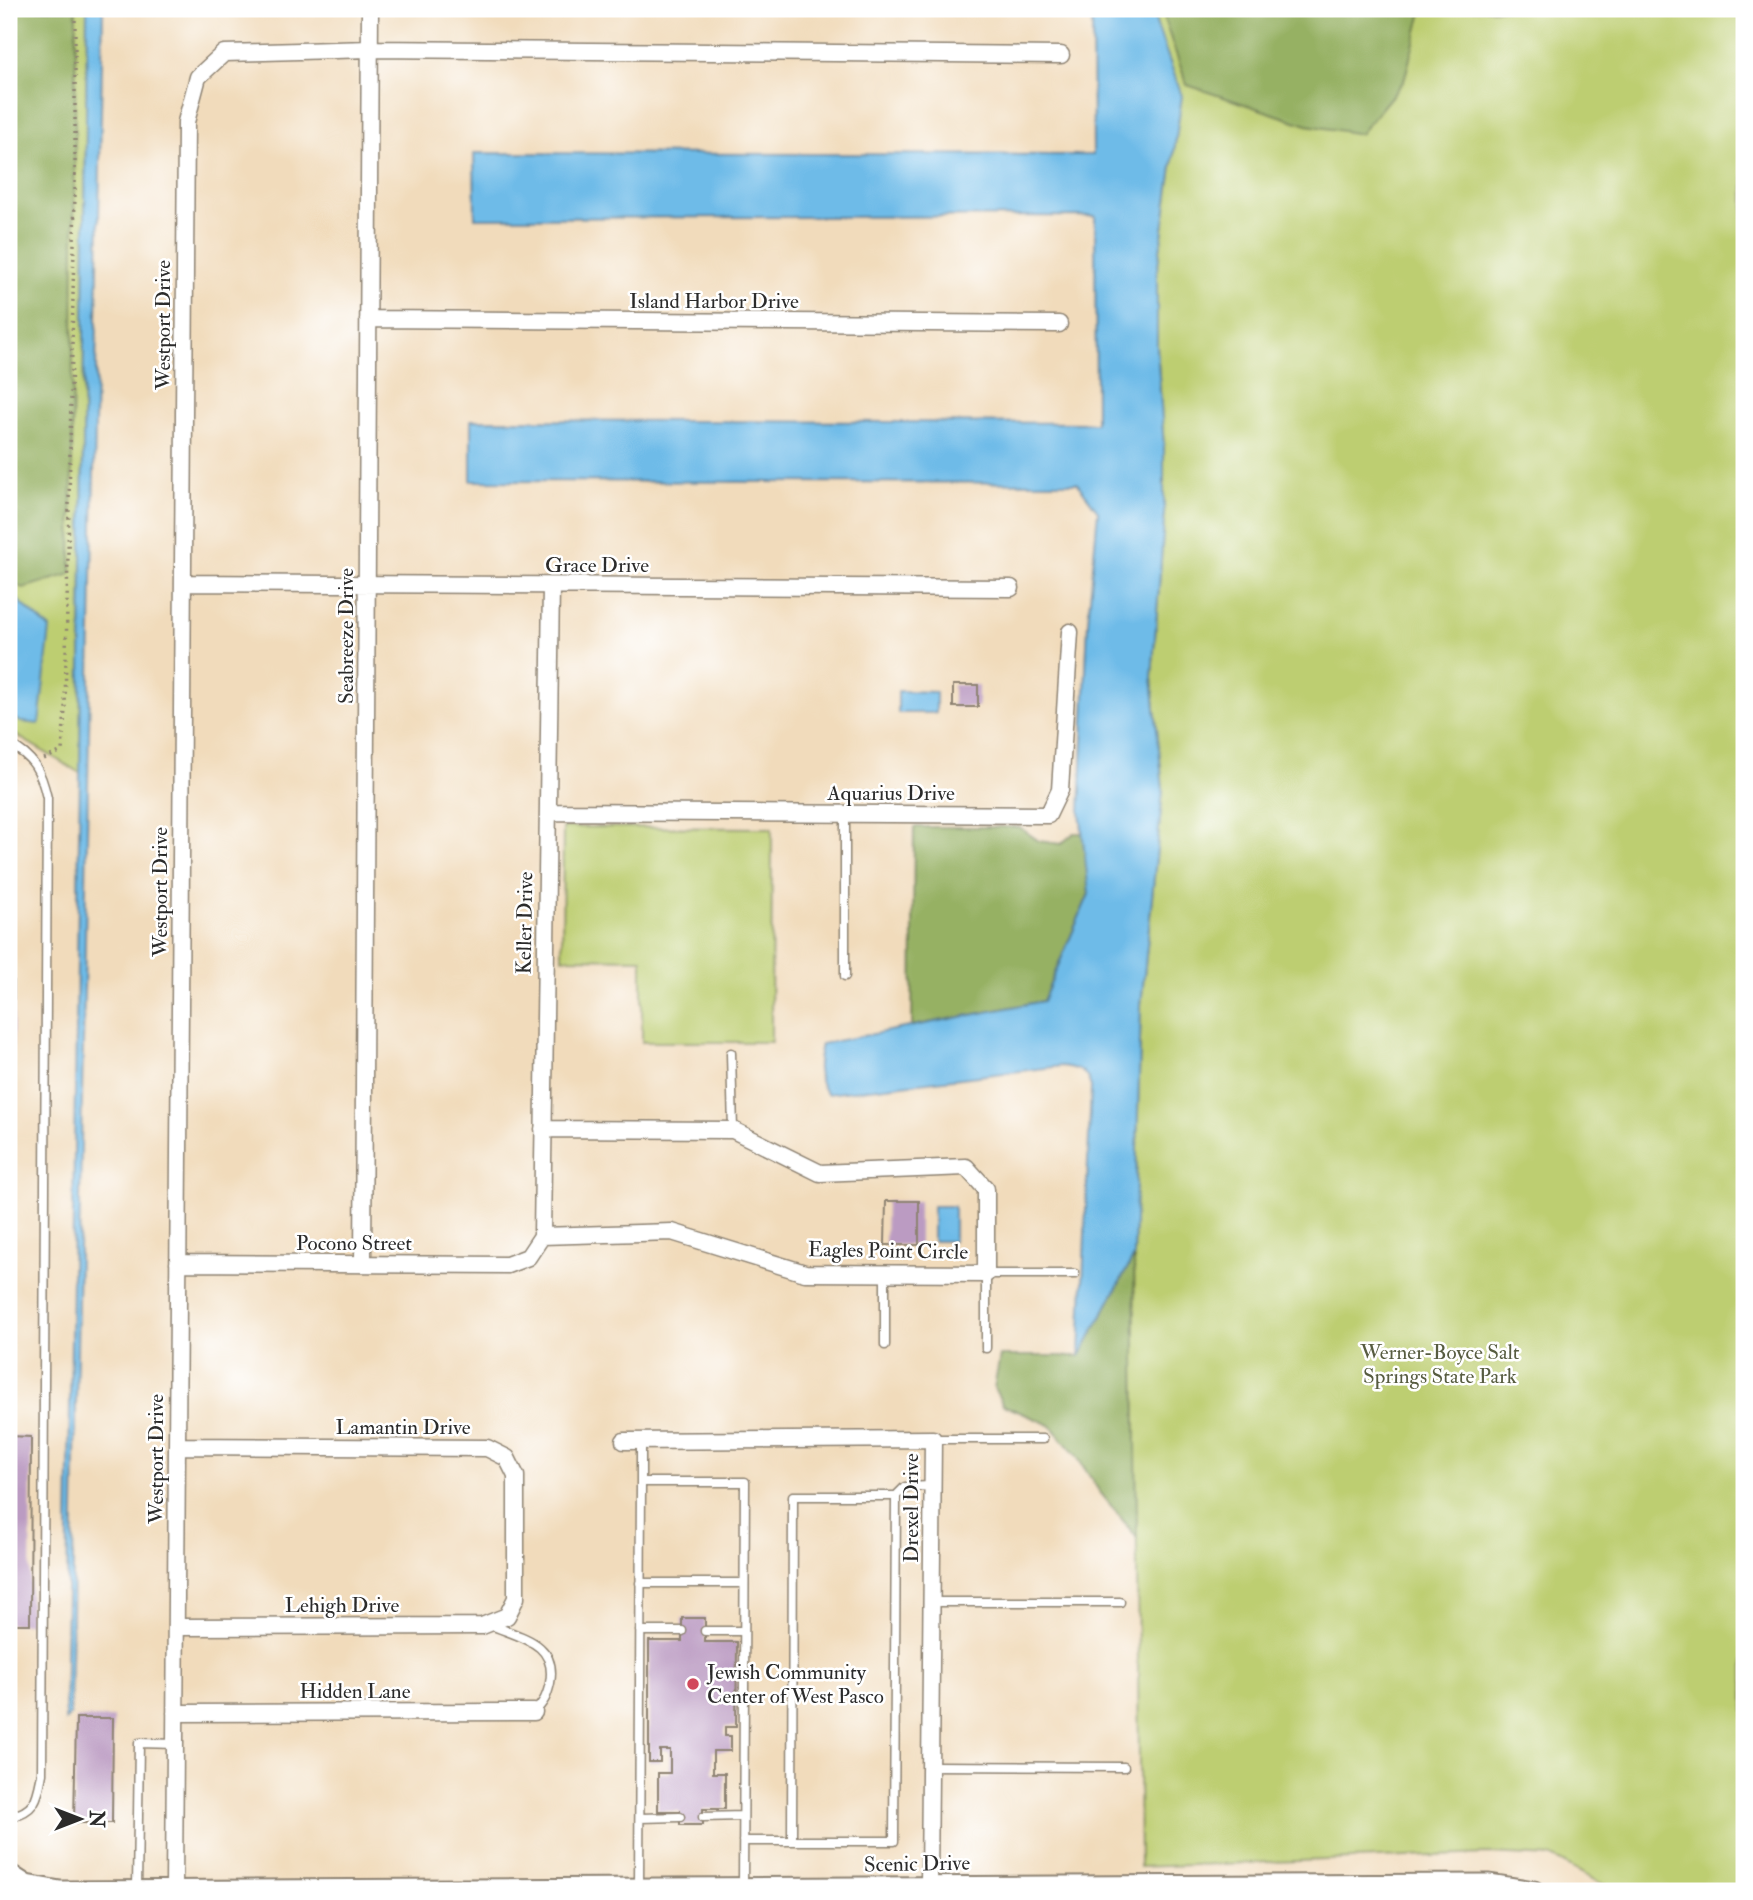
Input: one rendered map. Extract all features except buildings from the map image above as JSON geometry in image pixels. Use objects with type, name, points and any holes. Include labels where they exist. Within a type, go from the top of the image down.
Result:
[{"type":"street","name":"Seabreeze Drive","points":[[363,1263],[370,9]]},
{"type":"street","name":"Westport Drive","points":[[174,1891],[186,122],[198,78],[224,52],[370,49],[1061,55]]},
{"type":"street","name":"Island Harbor Drive","points":[[368,319],[1059,324]]},
{"type":"street","name":"Grace Drive","points":[[183,583],[1011,588]]},
{"type":"street","name":"Keller Drive","points":[[542,1236],[551,586]]},
{"type":"street","name":"Aquarius Drive","points":[[548,812],[1048,815],[1060,790],[1070,632]]},
{"type":"street","name":"Eagles Point Circle","points":[[542,1236],[672,1232],[805,1273],[986,1274],[986,1189],[966,1167],[820,1173],[733,1130],[543,1129]]},
{"type":"street","name":"Pocono Street","points":[[178,1263],[507,1265],[528,1257],[542,1236]]},
{"type":"street","name":"Drexel Drive","points":[[632,1441],[933,1439],[929,1886]]},
{"type":"street","name":"Lamantin Drive","points":[[177,1446],[487,1448],[508,1458],[516,1475],[516,1598],[507,1616]]},
{"type":"street","name":"Lehigh Drive","points":[[176,1627],[482,1626],[507,1616]]},
{"type":"street","name":"Hidden Lane","points":[[176,1713],[534,1712]]},
{"type":"street","name":"Scenic Drive","points":[[9,1874],[32,1889],[60,1891],[929,1886],[1443,1888],[1489,1884],[1534,1891]]},
{"type":"lane","points":[[9,744],[22,751],[41,773],[47,799],[42,1774],[38,1798],[25,1814],[9,1817]]},
{"type":"lane","points":[[845,814],[845,976]]},
{"type":"lane","points":[[731,1053],[733,1130]]},
{"type":"lane","points":[[885,1273],[885,1345]]},
{"type":"lane","points":[[986,1348],[986,1274],[1075,1274]]},
{"type":"lane","points":[[933,1439],[1043,1439]]},
{"type":"lane","points":[[632,1441],[641,1482],[639,1888]]},
{"type":"lane","points":[[641,1482],[745,1482],[743,1889]]},
{"type":"lane","points":[[743,1841],[894,1841],[896,1496],[905,1487],[932,1486]]},
{"type":"lane","points":[[792,1840],[793,1496],[896,1496]]},
{"type":"lane","points":[[640,1583],[744,1583]]},
{"type":"lane","points":[[931,1602],[1120,1602]]},
{"type":"lane","points":[[488,1623],[523,1636],[543,1648],[551,1679],[544,1703],[534,1712]]},
{"type":"lane","points":[[640,1631],[682,1631]]},
{"type":"lane","points":[[705,1631],[744,1631]]},
{"type":"lane","points":[[137,1891],[139,1743],[175,1744]]},
{"type":"lane","points":[[930,1766],[1124,1767]]},
{"type":"lane","points":[[703,1817],[743,1816]]},
{"type":"lane","points":[[640,1818],[680,1817]]},
{"type":"path","points":[[22,751],[45,760],[62,751],[75,191],[75,9]]},
{"type":"green space","points":[[9,9],[87,9],[80,773],[9,731]]},
{"type":"green space","points":[[9,9],[76,9],[71,574],[23,588],[9,582]]},
{"type":"green space","name":"Werner-Boyce Salt Springs State Park","points":[[1156,9],[1744,9],[1744,1891],[1615,1891],[1552,1857],[1488,1854],[1140,1867],[1134,1256],[1141,1005],[1163,790],[1152,677],[1164,521],[1164,448],[1157,347],[1157,272],[1181,101],[1156,23]]},
{"type":"green space","points":[[1165,9],[1419,9],[1422,12],[1404,81],[1360,134],[1307,125],[1187,85],[1165,22]]},
{"type":"green space","points":[[563,827],[772,828],[771,1042],[642,1042],[642,959],[562,958]]},
{"type":"green space","points":[[914,827],[1019,827],[1039,841],[1061,844],[1074,833],[1084,833],[1089,894],[1043,1001],[912,1026]]},
{"type":"green space","points":[[1134,1256],[1137,1538],[1099,1491],[1076,1455],[1050,1425],[1003,1405],[994,1388],[1000,1356],[1080,1356]]},
{"type":"water","points":[[87,9],[103,9],[70,1715],[65,1721],[80,773]]},
{"type":"water","points":[[1092,9],[1156,9],[1156,23],[1182,96],[1157,272],[1157,347],[1164,448],[1164,521],[1152,677],[1163,790],[1141,1005],[1134,1256],[1080,1356],[1091,1087],[1084,1073],[1062,1066],[827,1094],[820,1082],[818,1064],[821,1044],[1043,1001],[1089,894],[1080,812],[1088,621],[1098,511],[1077,483],[471,481],[471,420],[1096,423],[1095,216],[475,218],[474,153],[1093,155]]},
{"type":"water","points":[[9,592],[50,629],[39,724],[21,722],[9,715]]},
{"type":"water","points":[[898,691],[936,692],[936,713],[898,713]]},
{"type":"water","points":[[933,1206],[954,1206],[954,1241],[933,1241]]},
{"type":"place","name":"Jewish Community Center of West Pasco","points":[[693,1684]]}]
